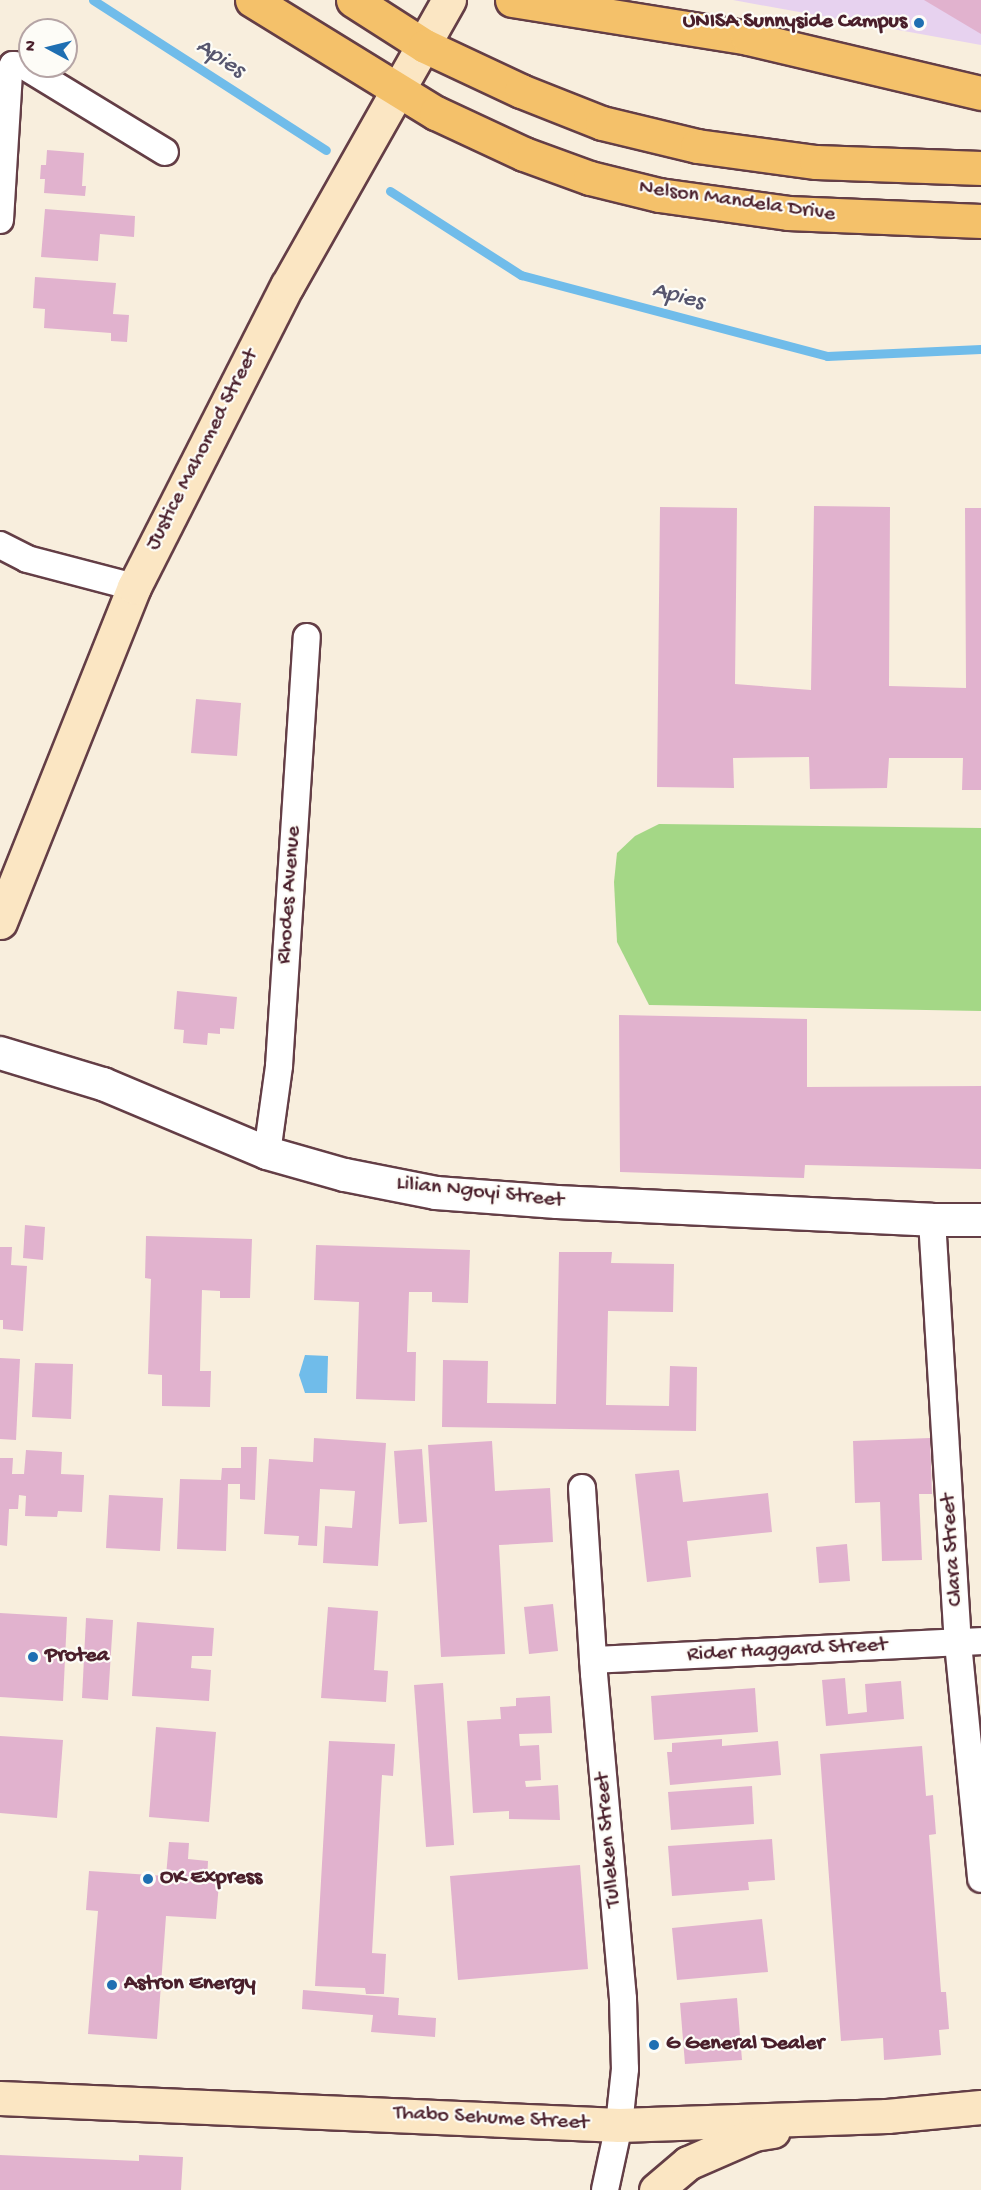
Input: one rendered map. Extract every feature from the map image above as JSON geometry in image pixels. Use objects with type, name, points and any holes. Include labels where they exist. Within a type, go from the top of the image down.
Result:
[{"type":"main road","name":"Nelson Mandela Drive","points":[[252,0],[397,92],[436,113],[524,154],[590,178],[659,195],[788,213],[981,221]]},
{"type":"main road","points":[[352,0],[425,46],[521,91],[602,123],[697,146],[816,162],[981,168]]},
{"type":"main road","name":"Justice Mahomed Street","points":[[0,921],[134,587],[282,296],[449,0]]},
{"type":"main road","points":[[512,0],[748,38],[981,93]]},
{"type":"main road","name":"Thabo Sehume Street","points":[[0,2098],[619,2125],[887,2116],[981,2107]]},
{"type":"main road","points":[[656,2190],[688,2163],[754,2134],[887,2116]]},
{"type":"street","points":[[7,58],[24,66],[165,152]]},
{"type":"street","points":[[0,220],[9,73],[7,58]]},
{"type":"street","points":[[0,545],[27,559],[134,587]]},
{"type":"street","name":"Rhodes Avenue","points":[[267,1153],[279,1066],[307,637]]},
{"type":"street","name":"Lilian Ngoyi Street","points":[[0,1053],[103,1084],[267,1153],[345,1175],[436,1193],[557,1202],[932,1220],[981,1220]]},
{"type":"street","name":"Clara Street","points":[[932,1220],[970,1642],[981,1879]]},
{"type":"street","name":"Tulleken Street","points":[[582,1488],[593,1660],[623,2000],[624,2069],[619,2125],[606,2190]]},
{"type":"street","name":"Rider Haggard Street","points":[[593,1660],[970,1642]]},
{"type":"shaded area","name":"UNISA Sunnyside Campus","points":[[733,0],[981,0],[981,45]]},
{"type":"green space","points":[[659,824],[981,828],[981,1011],[649,1005],[617,942],[614,882],[617,853],[635,836]]},
{"type":"water","points":[[305,1355],[328,1356],[327,1393],[305,1393],[299,1375]]},
{"type":"building","points":[[924,0],[981,0],[981,34]]},
{"type":"building","points":[[47,150],[84,153],[82,186],[86,186],[85,196],[44,193],[45,179],[40,179],[41,165],[46,165]]},
{"type":"building","points":[[45,209],[135,216],[134,237],[100,234],[98,261],[41,257]]},
{"type":"building","points":[[35,277],[116,283],[113,314],[129,315],[127,342],[111,341],[111,333],[44,328],[45,309],[33,308]]},
{"type":"building","points":[[814,506],[890,507],[889,686],[966,688],[965,508],[981,508],[981,790],[962,790],[963,758],[889,758],[887,788],[810,789],[809,757],[733,758],[734,788],[657,787],[660,507],[737,508],[735,684],[811,690]]},
{"type":"building","points":[[196,699],[241,703],[237,756],[191,753]]},
{"type":"building","points":[[177,991],[237,997],[234,1029],[220,1028],[220,1034],[208,1033],[207,1045],[183,1043],[184,1030],[174,1029]]},
{"type":"building","points":[[619,1015],[807,1019],[807,1087],[981,1086],[981,1169],[805,1165],[804,1178],[620,1172]]},
{"type":"building","points":[[25,1225],[45,1227],[43,1260],[23,1258]]},
{"type":"building","points":[[146,1236],[252,1239],[250,1298],[220,1298],[220,1291],[202,1290],[200,1371],[211,1371],[210,1407],[162,1406],[162,1375],[148,1374],[151,1279],[145,1278]]},
{"type":"building","points":[[316,1245],[470,1250],[468,1303],[432,1302],[432,1292],[409,1292],[407,1352],[416,1352],[415,1401],[356,1399],[359,1302],[314,1300]]},
{"type":"building","points":[[0,1247],[12,1247],[11,1265],[27,1266],[23,1331],[3,1329],[3,1320],[0,1320]]},
{"type":"building","points":[[559,1252],[612,1252],[611,1263],[674,1264],[673,1312],[608,1311],[606,1405],[669,1406],[670,1366],[697,1367],[696,1431],[442,1427],[443,1360],[488,1361],[487,1403],[556,1404]]},
{"type":"building","points":[[0,1358],[20,1359],[16,1440],[0,1439]]},
{"type":"building","points":[[35,1363],[73,1364],[71,1419],[32,1417]]},
{"type":"building","points":[[314,1438],[386,1443],[378,1566],[323,1563],[325,1526],[352,1528],[355,1491],[320,1489],[317,1546],[298,1545],[299,1536],[264,1534],[269,1459],[313,1462]]},
{"type":"building","points":[[930,1438],[932,1494],[919,1494],[922,1560],[882,1561],[880,1502],[855,1503],[853,1441]]},
{"type":"building","points":[[492,1441],[495,1491],[550,1488],[553,1542],[499,1545],[505,1654],[441,1657],[428,1445]]},
{"type":"building","points":[[241,1447],[257,1447],[255,1500],[240,1499],[240,1484],[228,1484],[226,1551],[177,1549],[180,1479],[221,1480],[222,1468],[241,1468]]},
{"type":"building","points":[[422,1449],[427,1522],[399,1524],[394,1451]]},
{"type":"building","points":[[26,1450],[62,1452],[61,1474],[84,1475],[82,1512],[58,1511],[57,1517],[25,1516],[26,1496],[19,1495],[18,1509],[9,1509],[7,1546],[0,1545],[0,1458],[13,1458],[12,1474],[24,1474]]},
{"type":"building","points":[[679,1470],[683,1502],[768,1493],[772,1532],[687,1541],[691,1577],[647,1582],[635,1474]]},
{"type":"building","points":[[109,1495],[163,1498],[160,1551],[106,1548]]},
{"type":"building","points":[[847,1544],[850,1581],[819,1583],[816,1547]]},
{"type":"building","points":[[553,1604],[558,1651],[529,1654],[524,1607]]},
{"type":"building","points":[[328,1607],[378,1611],[374,1670],[388,1671],[386,1702],[321,1698]]},
{"type":"building","name":"Protea","points":[[0,1613],[67,1617],[63,1701],[0,1697]]},
{"type":"building","points":[[86,1618],[113,1620],[108,1700],[82,1698]]},
{"type":"building","points":[[137,1622],[214,1628],[212,1656],[192,1656],[191,1668],[211,1670],[209,1701],[132,1696]]},
{"type":"building","points":[[845,1678],[848,1714],[867,1712],[865,1684],[901,1681],[904,1719],[826,1726],[822,1680]]},
{"type":"building","points":[[443,1683],[454,1845],[426,1847],[414,1685]]},
{"type":"building","points":[[755,1688],[758,1732],[654,1740],[651,1696]]},
{"type":"building","points":[[550,1696],[552,1733],[519,1734],[520,1746],[539,1745],[541,1780],[525,1781],[526,1787],[558,1785],[560,1820],[509,1819],[509,1811],[473,1813],[467,1721],[501,1719],[500,1707],[516,1706],[516,1698]]},
{"type":"building","points":[[156,1727],[216,1732],[209,1822],[149,1817]]},
{"type":"building","points":[[0,1736],[63,1740],[57,1818],[0,1813]]},
{"type":"building","points":[[722,1739],[722,1746],[778,1741],[781,1775],[670,1785],[667,1752],[672,1752],[672,1743]]},
{"type":"building","points":[[329,1741],[395,1744],[393,1776],[382,1775],[372,1953],[386,1954],[384,1994],[366,1994],[365,1988],[315,1986]]},
{"type":"building","points":[[922,1746],[926,1796],[933,1795],[936,1834],[929,1835],[941,1992],[946,1992],[949,2029],[939,2030],[941,2055],[884,2060],[883,2038],[841,2041],[820,1754]]},
{"type":"building","points":[[752,1786],[754,1824],[671,1830],[668,1792]]},
{"type":"building","points":[[772,1839],[775,1880],[748,1882],[749,1890],[672,1896],[668,1846]]},
{"type":"building","points":[[169,1842],[189,1843],[188,1859],[208,1861],[207,1882],[219,1883],[216,1919],[166,1916],[157,2039],[88,2034],[98,1911],[86,1910],[89,1871],[166,1876]]},
{"type":"building","points":[[580,1865],[588,1969],[458,1980],[450,1876]]},
{"type":"building","points":[[762,1919],[768,1972],[677,1980],[672,1928]]},
{"type":"building","points":[[303,1990],[399,1998],[398,2015],[436,2018],[435,2037],[371,2032],[373,2015],[302,2009]]},
{"type":"building","points":[[737,1998],[742,2060],[685,2064],[680,2003]]},
{"type":"building","points":[[0,2155],[139,2161],[139,2155],[183,2157],[181,2190],[0,2190]]},
{"type":"waterway","name":"Apies","points":[[93,0],[326,150]]},
{"type":"waterway","name":"Apies","points":[[390,191],[521,275],[827,356],[981,349]]},
{"type":"place","name":"UNISA Sunnyside Campus","points":[[919,23]]},
{"type":"place","name":"Protea","points":[[33,1657]]},
{"type":"place","name":"OK Express","points":[[148,1879]]},
{"type":"place","name":"Astron Energy","points":[[112,1985]]},
{"type":"place","name":"G General Dealer","points":[[654,2045]]}]
